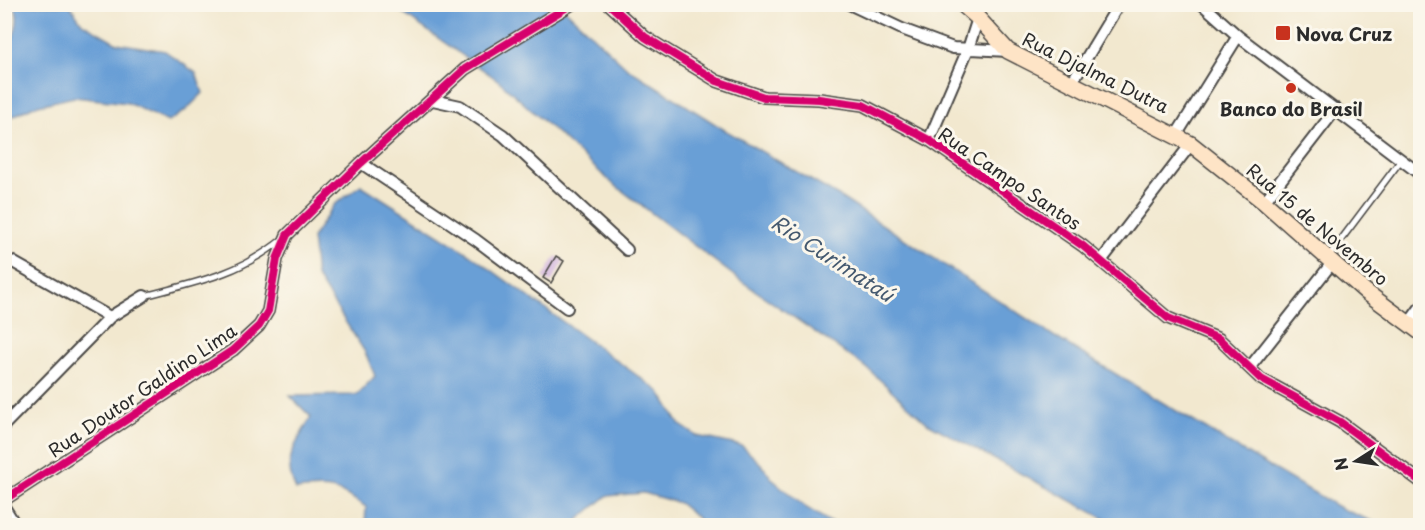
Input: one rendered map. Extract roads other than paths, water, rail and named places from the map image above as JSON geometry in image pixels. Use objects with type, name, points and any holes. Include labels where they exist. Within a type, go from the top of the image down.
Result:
[{"type":"main road","name":"Rua Djalma Dutra","points":[[962,4],[1008,51],[1177,134],[1191,144]]},
{"type":"main road","name":"Rua 15 de Novembro","points":[[1191,144],[1264,202],[1330,261],[1414,327]]},
{"type":"street","name":"Rua Campo Santos","points":[[609,4],[645,37],[724,84],[764,97],[819,99],[863,105],[928,140],[1083,246],[1168,318],[1185,327],[1219,339],[1269,383],[1307,401],[1340,422],[1420,481]]},
{"type":"street","points":[[849,4],[863,8],[932,41],[968,50],[1008,51]]},
{"type":"street","points":[[1072,82],[1119,4]]},
{"type":"street","points":[[1202,4],[1238,36],[1420,174]]},
{"type":"street","name":"Rua Doutor Galdino Lima","points":[[8,497],[233,350],[253,333],[268,311],[277,259],[287,235],[361,163],[465,69],[481,57],[568,8]]},
{"type":"street","points":[[928,140],[968,50],[978,18]]},
{"type":"street","points":[[1177,134],[1238,36]]},
{"type":"street","points":[[433,100],[460,106],[503,135],[627,249]]},
{"type":"street","points":[[1264,202],[1336,109]]},
{"type":"street","points":[[1101,261],[1191,144]]},
{"type":"street","points":[[361,163],[476,240],[567,308]]},
{"type":"street","points":[[4,257],[110,317]]},
{"type":"street","points":[[1250,367],[1330,261]]},
{"type":"street","points":[[4,425],[110,317],[144,296]]},
{"type":"street","points":[[1414,327],[1420,308]]},
{"type":"street","points":[[4,485],[8,497]]},
{"type":"street","points":[[4,507],[16,525]]},
{"type":"lane","points":[[1330,261],[1401,160]]},
{"type":"lane","points":[[144,296],[215,278],[236,270],[261,256],[287,235]]},
{"type":"water","points":[[14,5],[70,5],[82,23],[117,43],[165,51],[196,73],[203,93],[185,111],[168,122],[128,103],[74,97],[34,106],[11,117],[5,111],[3,78],[5,59],[16,25]]},
{"type":"water","name":"Rio Curimataú","points":[[391,5],[560,5],[627,68],[723,129],[840,197],[1055,337],[1229,443],[1340,508],[1381,525],[1116,525],[927,423],[867,368],[737,278],[612,183],[499,81]]},
{"type":"water","points":[[361,185],[468,253],[660,392],[679,424],[697,436],[742,446],[761,464],[773,480],[805,507],[835,525],[706,525],[679,503],[644,493],[607,496],[575,525],[365,525],[366,507],[348,495],[325,488],[296,490],[290,470],[290,461],[292,452],[311,417],[290,396],[357,395],[375,376],[365,352],[316,276],[312,238],[334,205]]},
{"type":"place","name":"Nova Cruz","points":[[1283,33]]},
{"type":"place","name":"Banco do Brasil","points":[[1291,88]]}]
